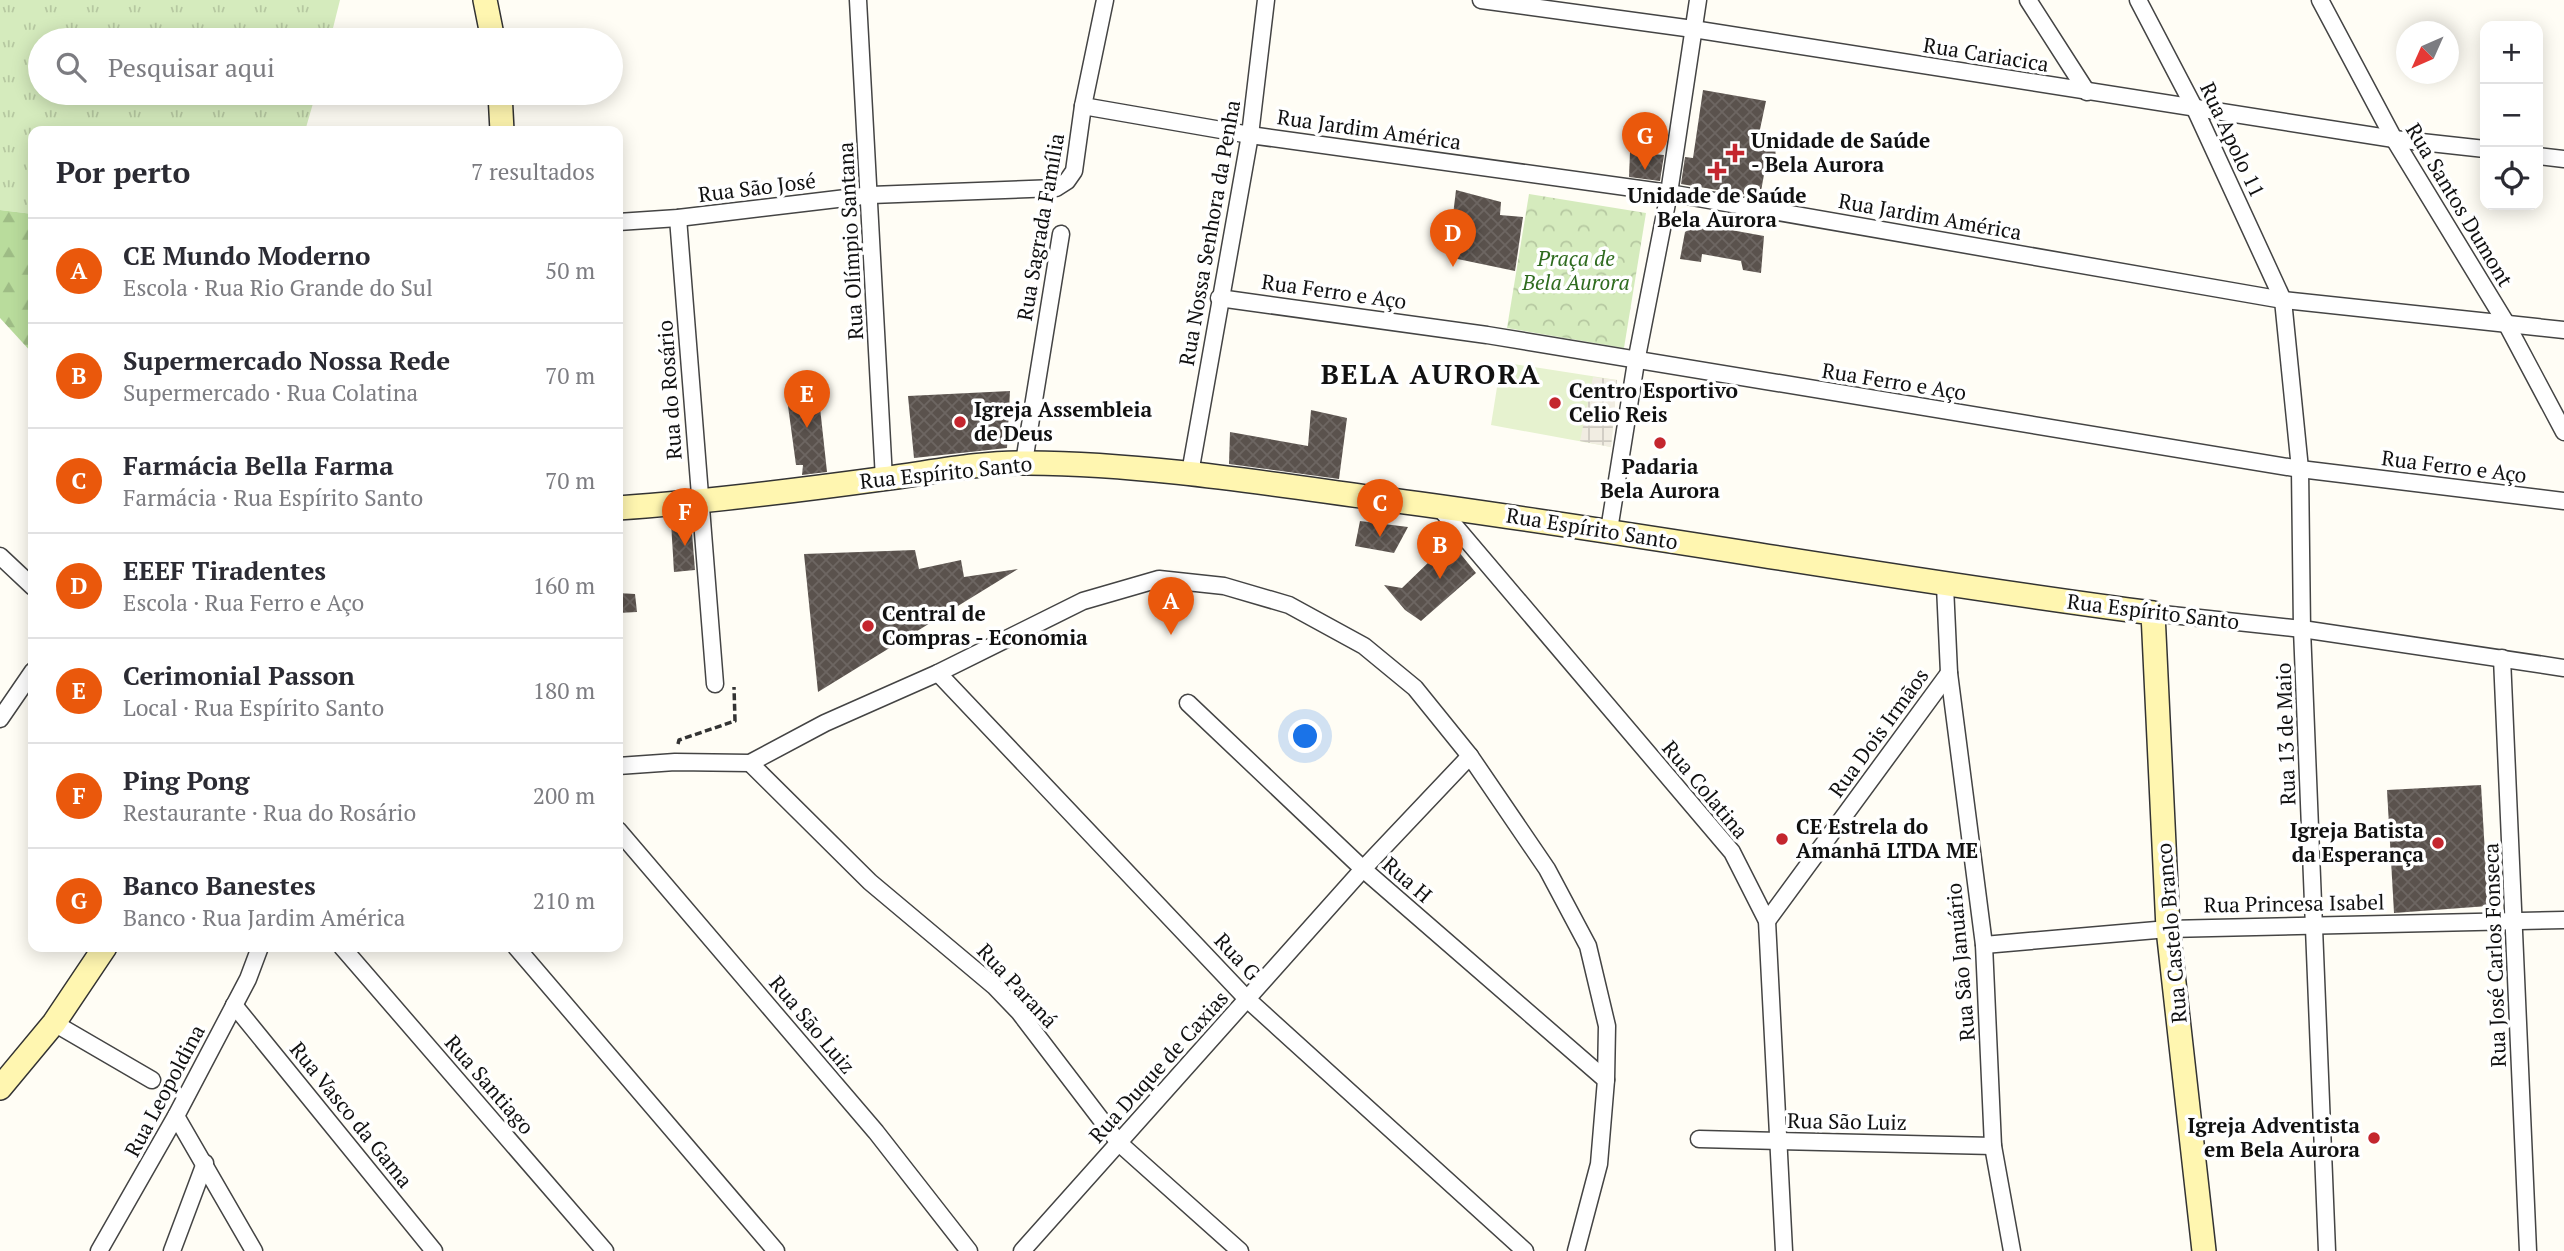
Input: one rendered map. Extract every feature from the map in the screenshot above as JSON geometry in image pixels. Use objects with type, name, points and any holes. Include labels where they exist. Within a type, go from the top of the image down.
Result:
[{"type":"street","points":[[485,0],[491,28]]},
{"type":"street","name":"Rua Olímpio Santana","points":[[859,0],[884,479]]},
{"type":"street","name":"Rua Sagrada Família","points":[[1067,181],[1074,171],[1083,106],[1105,0]]},
{"type":"street","name":"Rua Nossa Senhora da Penha","points":[[1190,473],[1250,135],[1266,0]]},
{"type":"street","name":"Rua Cariacica","points":[[1481,0],[1693,29],[2394,139],[2480,148]]},
{"type":"street","points":[[1609,530],[1636,362],[1669,193],[1698,0]]},
{"type":"street","points":[[2028,0],[2087,92]]},
{"type":"street","name":"Rua Apolo 11","points":[[2137,0],[2196,109],[2283,300]]},
{"type":"street","name":"Rua Santos Dumont","points":[[2320,0],[2394,139],[2506,323],[2564,432]]},
{"type":"street","points":[[501,105],[502,126]]},
{"type":"street","name":"Rua Jardim América","points":[[1083,106],[1250,135],[1669,193],[2283,300],[2564,330]]},
{"type":"street","points":[[2543,157],[2564,159]]},
{"type":"street","name":"Rua São José","points":[[623,222],[678,218],[871,195],[1056,188],[1067,181]]},
{"type":"street","name":"Rua do Rosário","points":[[678,218],[715,684]]},
{"type":"street","name":"Rua Sagrada Família","points":[[1024,462],[1061,234]]},
{"type":"street","name":"Rua Ferro e Aço","points":[[1219,298],[1488,335],[1636,362],[2300,469],[2564,501]]},
{"type":"street","name":"Rua 13 de Maio","points":[[2283,300],[2300,469],[2302,629],[2327,1251]]},
{"type":"street","name":"Rua Espírito Santo","points":[[623,508],[699,502],[1024,462],[1190,473],[1609,530],[1944,586],[2302,629],[2564,668]]},
{"type":"street","name":"Rua Colatina","points":[[1438,506],[1731,852],[1767,921],[1784,1251]]},
{"type":"street","points":[[0,556],[28,582]]},
{"type":"street","points":[[623,766],[676,762],[750,763],[825,723],[938,673],[1083,601],[1159,579],[1224,586],[1289,605],[1364,646],[1415,688],[1470,756],[1547,869],[1588,946],[1607,1026],[1606,1080],[1599,1164],[1576,1251]]},
{"type":"street","name":"Rua São Januário","points":[[1944,586],[1949,673],[1984,945],[1993,1146],[2012,1251]]},
{"type":"street","name":"Rua Castelo Branco","points":[[2153,613],[2168,929],[2204,1251]]},
{"type":"street","name":"Rua José Carlos Fonseca","points":[[2502,658],[2516,922],[2528,1251]]},
{"type":"street","name":"Rua G","points":[[938,673],[1247,999],[1525,1251]]},
{"type":"street","name":"Rua Dois Irmãos","points":[[1767,921],[1949,673]]},
{"type":"street","points":[[0,719],[28,678]]},
{"type":"street","name":"Rua H","points":[[1188,703],[1363,869],[1606,1080]]},
{"type":"street","name":"Rua Duque de Caxias","points":[[1022,1251],[1363,869],[1470,756]]},
{"type":"street","name":"Rua Paraná","points":[[750,763],[870,882],[994,986],[1019,1012],[1119,1143],[1240,1251]]},
{"type":"street","name":"Rua São Luiz","points":[[623,836],[876,1132],[969,1251]]},
{"type":"street","name":"Rua Princesa Isabel","points":[[1984,945],[2168,929],[2564,920]]},
{"type":"street","points":[[0,1088],[54,1023],[102,952]]},
{"type":"street","name":"Rua Leopoldina","points":[[99,1251],[176,1116],[234,1005],[258,952]]},
{"type":"street","name":"Rua Santiago","points":[[346,952],[605,1251]]},
{"type":"street","points":[[520,952],[776,1251]]},
{"type":"street","name":"Rua Vasco da Gama","points":[[234,1005],[434,1251]]},
{"type":"street","points":[[54,1023],[152,1080]]},
{"type":"street","points":[[176,1116],[254,1251]]},
{"type":"street","name":"Rua São Luiz","points":[[1699,1139],[1993,1146]]},
{"type":"street","points":[[172,1251],[205,1163]]},
{"type":"path","points":[[676,762],[679,740],[735,721],[734,684]]},
{"type":"green space","points":[[0,0],[340,0],[333,28],[28,28],[28,105],[313,105],[306,126],[28,126],[28,213],[0,210]]},
{"type":"green space","name":"Praça de Bela Aurora","points":[[1529,194],[1646,213],[1624,348],[1507,328]]},
{"type":"green space","points":[[0,210],[28,213],[28,349],[0,318]]},
{"type":"green space","name":"Centro Esportivo Celio Reis","points":[[1501,362],[1617,380],[1611,447],[1491,425]]},
{"type":"shaded area","points":[[1593,377],[1617,380],[1611,447],[1580,441]]},
{"type":"building","name":"Unidade de Saúde - Bela Aurora","points":[[1703,90],[1766,101],[1759,134],[1776,136],[1775,170],[1765,169],[1760,197],[1681,184],[1685,157],[1693,158]]},
{"type":"building","points":[[1630,152],[1664,155],[1660,181],[1629,177]]},
{"type":"building","points":[[1456,190],[1501,202],[1500,215],[1523,217],[1515,271],[1448,257]]},
{"type":"building","points":[[1698,224],[1764,236],[1761,273],[1743,270],[1741,261],[1702,254],[1701,262],[1680,259],[1685,232]]},
{"type":"building","points":[[818,389],[827,472],[802,475],[803,465],[796,465],[786,391]]},
{"type":"building","name":"Igreja Assembleia de Deus","points":[[1010,391],[1007,448],[914,458],[908,396]]},
{"type":"building","points":[[1311,410],[1347,418],[1339,479],[1229,464],[1230,432],[1308,446]]},
{"type":"building","points":[[691,521],[695,570],[674,572],[671,522]]},
{"type":"building","points":[[1360,521],[1408,527],[1394,553],[1355,546]]},
{"type":"building","points":[[1446,536],[1476,573],[1421,621],[1405,610],[1384,585],[1402,588],[1431,560],[1422,558]]},
{"type":"building","name":"Central de Compras - Economia","points":[[915,550],[919,569],[961,560],[964,577],[1018,569],[818,692],[804,554]]},
{"type":"building","points":[[623,593],[635,594],[637,612],[623,613]]},
{"type":"building","name":"Igreja Batista da Esperança","points":[[2481,785],[2488,906],[2394,913],[2387,790]]},
{"type":"place","name":"Unidade de Saúde - Bela Aurora","points":[[1735,153]]},
{"type":"place","name":"Banco Banestes","points":[[1645,170]]},
{"type":"place","name":"Unidade de Saúde Bela Aurora","points":[[1717,171]]},
{"type":"place","name":"EEEF Tiradentes","points":[[1453,267]]},
{"type":"place","name":"Centro Esportivo Celio Reis","points":[[1555,403]]},
{"type":"place","name":"Igreja Assembleia de Deus","points":[[960,422]]},
{"type":"place","name":"Cerimonial Passon","points":[[807,428]]},
{"type":"place","name":"Padaria Bela Aurora","points":[[1660,443]]},
{"type":"place","name":"Farmácia Bella Farma","points":[[1380,537]]},
{"type":"place","name":"Ping Pong","points":[[685,546]]},
{"type":"place","name":"Supermercado Nossa Rede","points":[[1440,579]]},
{"type":"place","name":"Central de Compras - Economia","points":[[868,626]]},
{"type":"place","name":"CE Mundo Moderno","points":[[1171,635]]},
{"type":"place","name":"CE Estrela do Amanhã LTDA ME","points":[[1782,839]]},
{"type":"place","name":"Igreja Batista da Esperança","points":[[2438,843]]},
{"type":"place","name":"Igreja Adventista em Bela Aurora","points":[[2374,1138]]},
{"type":"district","name":"BELA AURORA","points":[[1431,374]]}]
